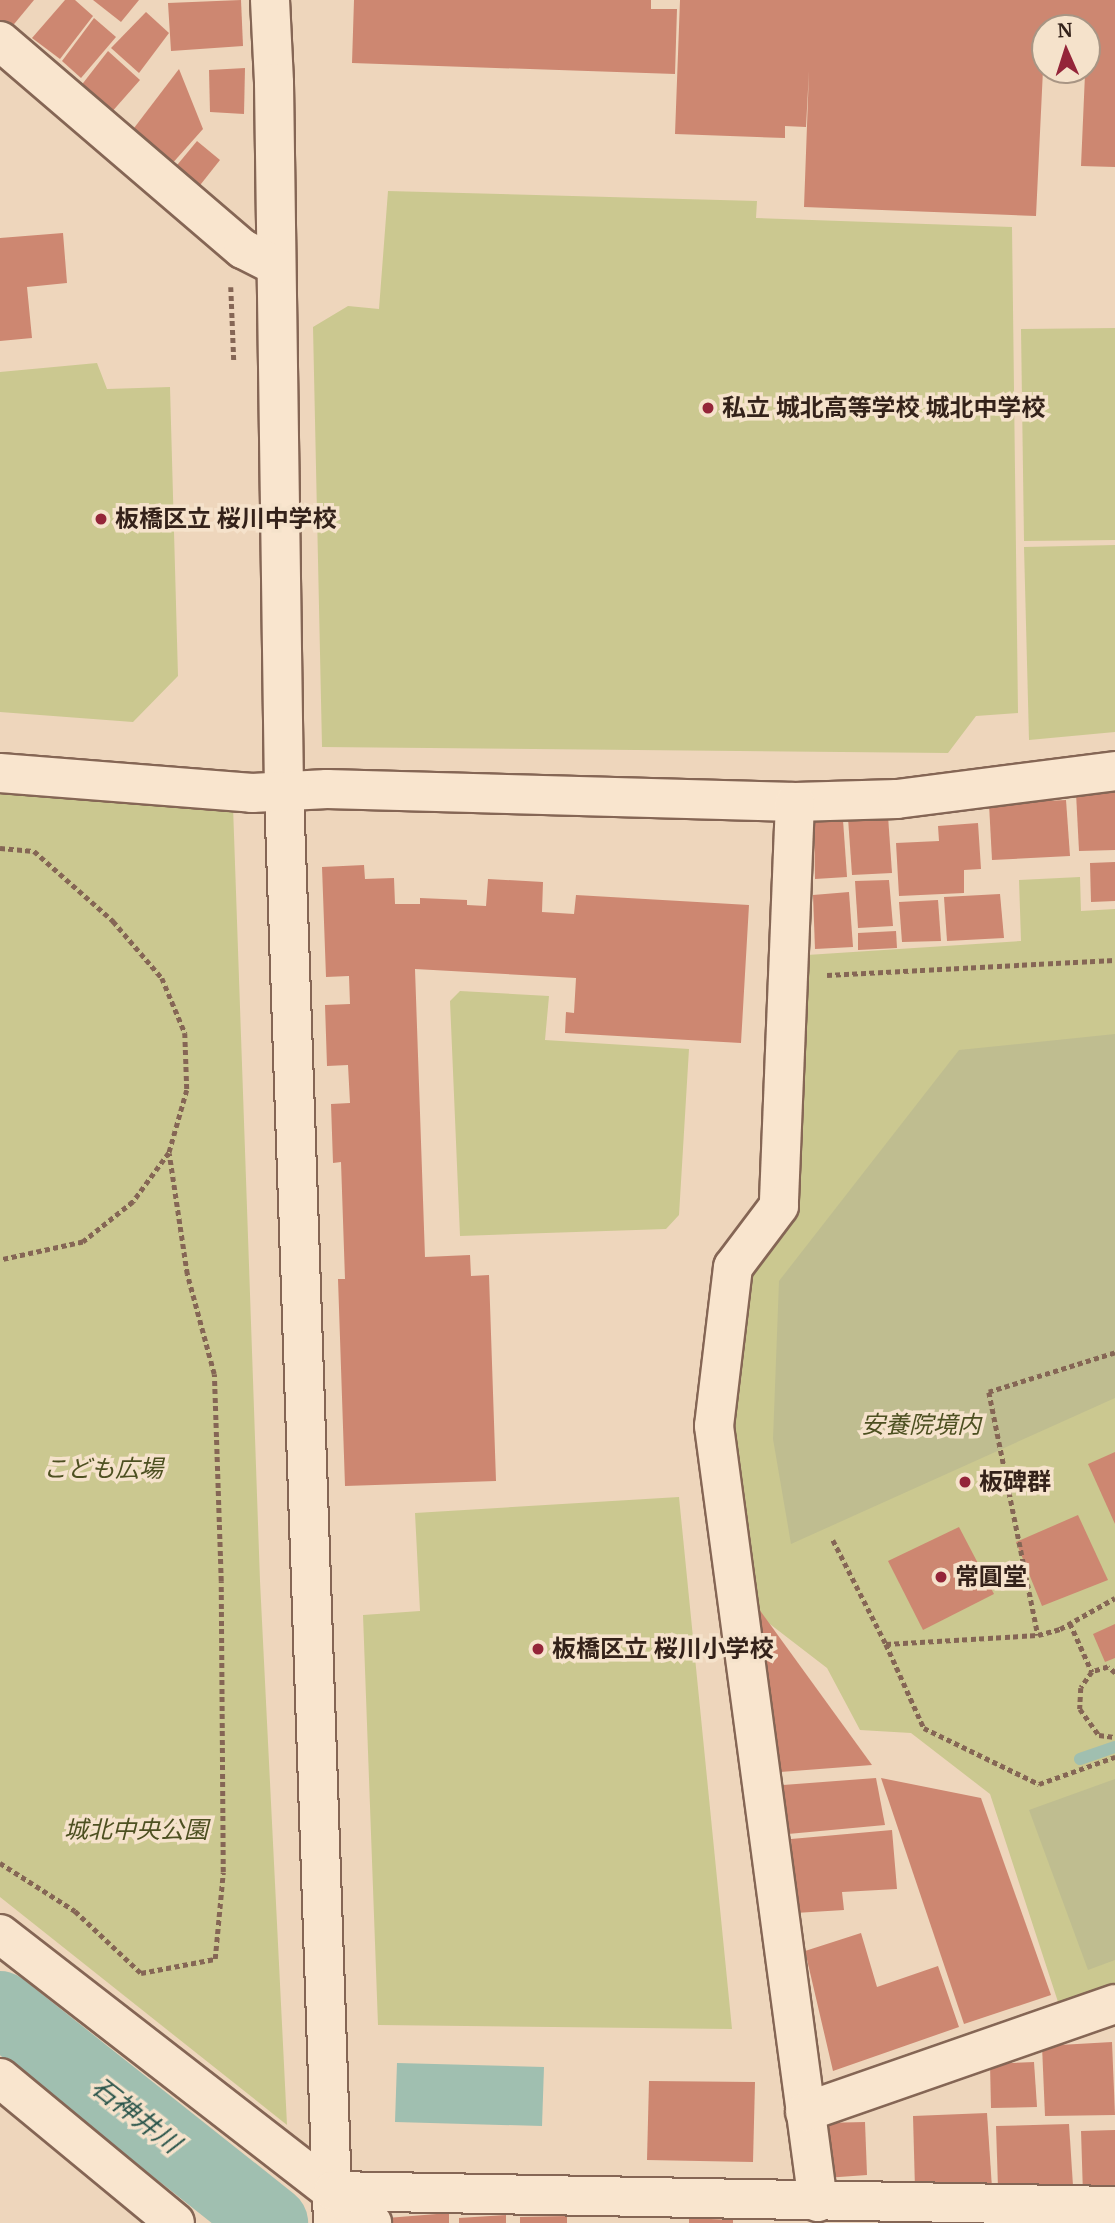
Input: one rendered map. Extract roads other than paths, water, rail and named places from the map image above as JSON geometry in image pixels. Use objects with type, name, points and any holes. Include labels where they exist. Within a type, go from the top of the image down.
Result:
[{"type":"street","points":[[270,0],[274,83],[284,792],[333,2204]]},
{"type":"street","points":[[0,41],[243,249],[275,265]]},
{"type":"street","points":[[0,773],[206,790],[284,792],[327,789],[795,802],[897,799],[1115,771]]},
{"type":"street","points":[[795,802],[779,1206],[733,1268],[714,1426],[818,2202]]},
{"type":"street","points":[[0,1934],[333,2204],[372,2223]]},
{"type":"street","points":[[805,2112],[1115,2004]]},
{"type":"street","points":[[0,2078],[175,2223]]},
{"type":"street","points":[[333,2204],[818,2202],[1115,2206]]},
{"type":"waterway","points":[[1080,1759],[1115,1747]]},
{"type":"waterway","name":"石神井川","points":[[0,2008],[271,2223]]},
{"type":"place","name":"私立 城北高等学校 城北中学校","points":[[708,408]]},
{"type":"place","name":"板橋区立 桜川中学校","points":[[101,519]]},
{"type":"place","name":"板碑群","points":[[965,1482]]},
{"type":"place","name":"常圓堂","points":[[941,1577]]},
{"type":"place","name":"板橋区立 桜川小学校","points":[[538,1649]]},
{"type":"park label","name":"安養院境内","points":[[921,1425]]},
{"type":"park label","name":"こども広場","points":[[103,1469]]},
{"type":"park label","name":"城北中央公園","points":[[136,1830]]}]
